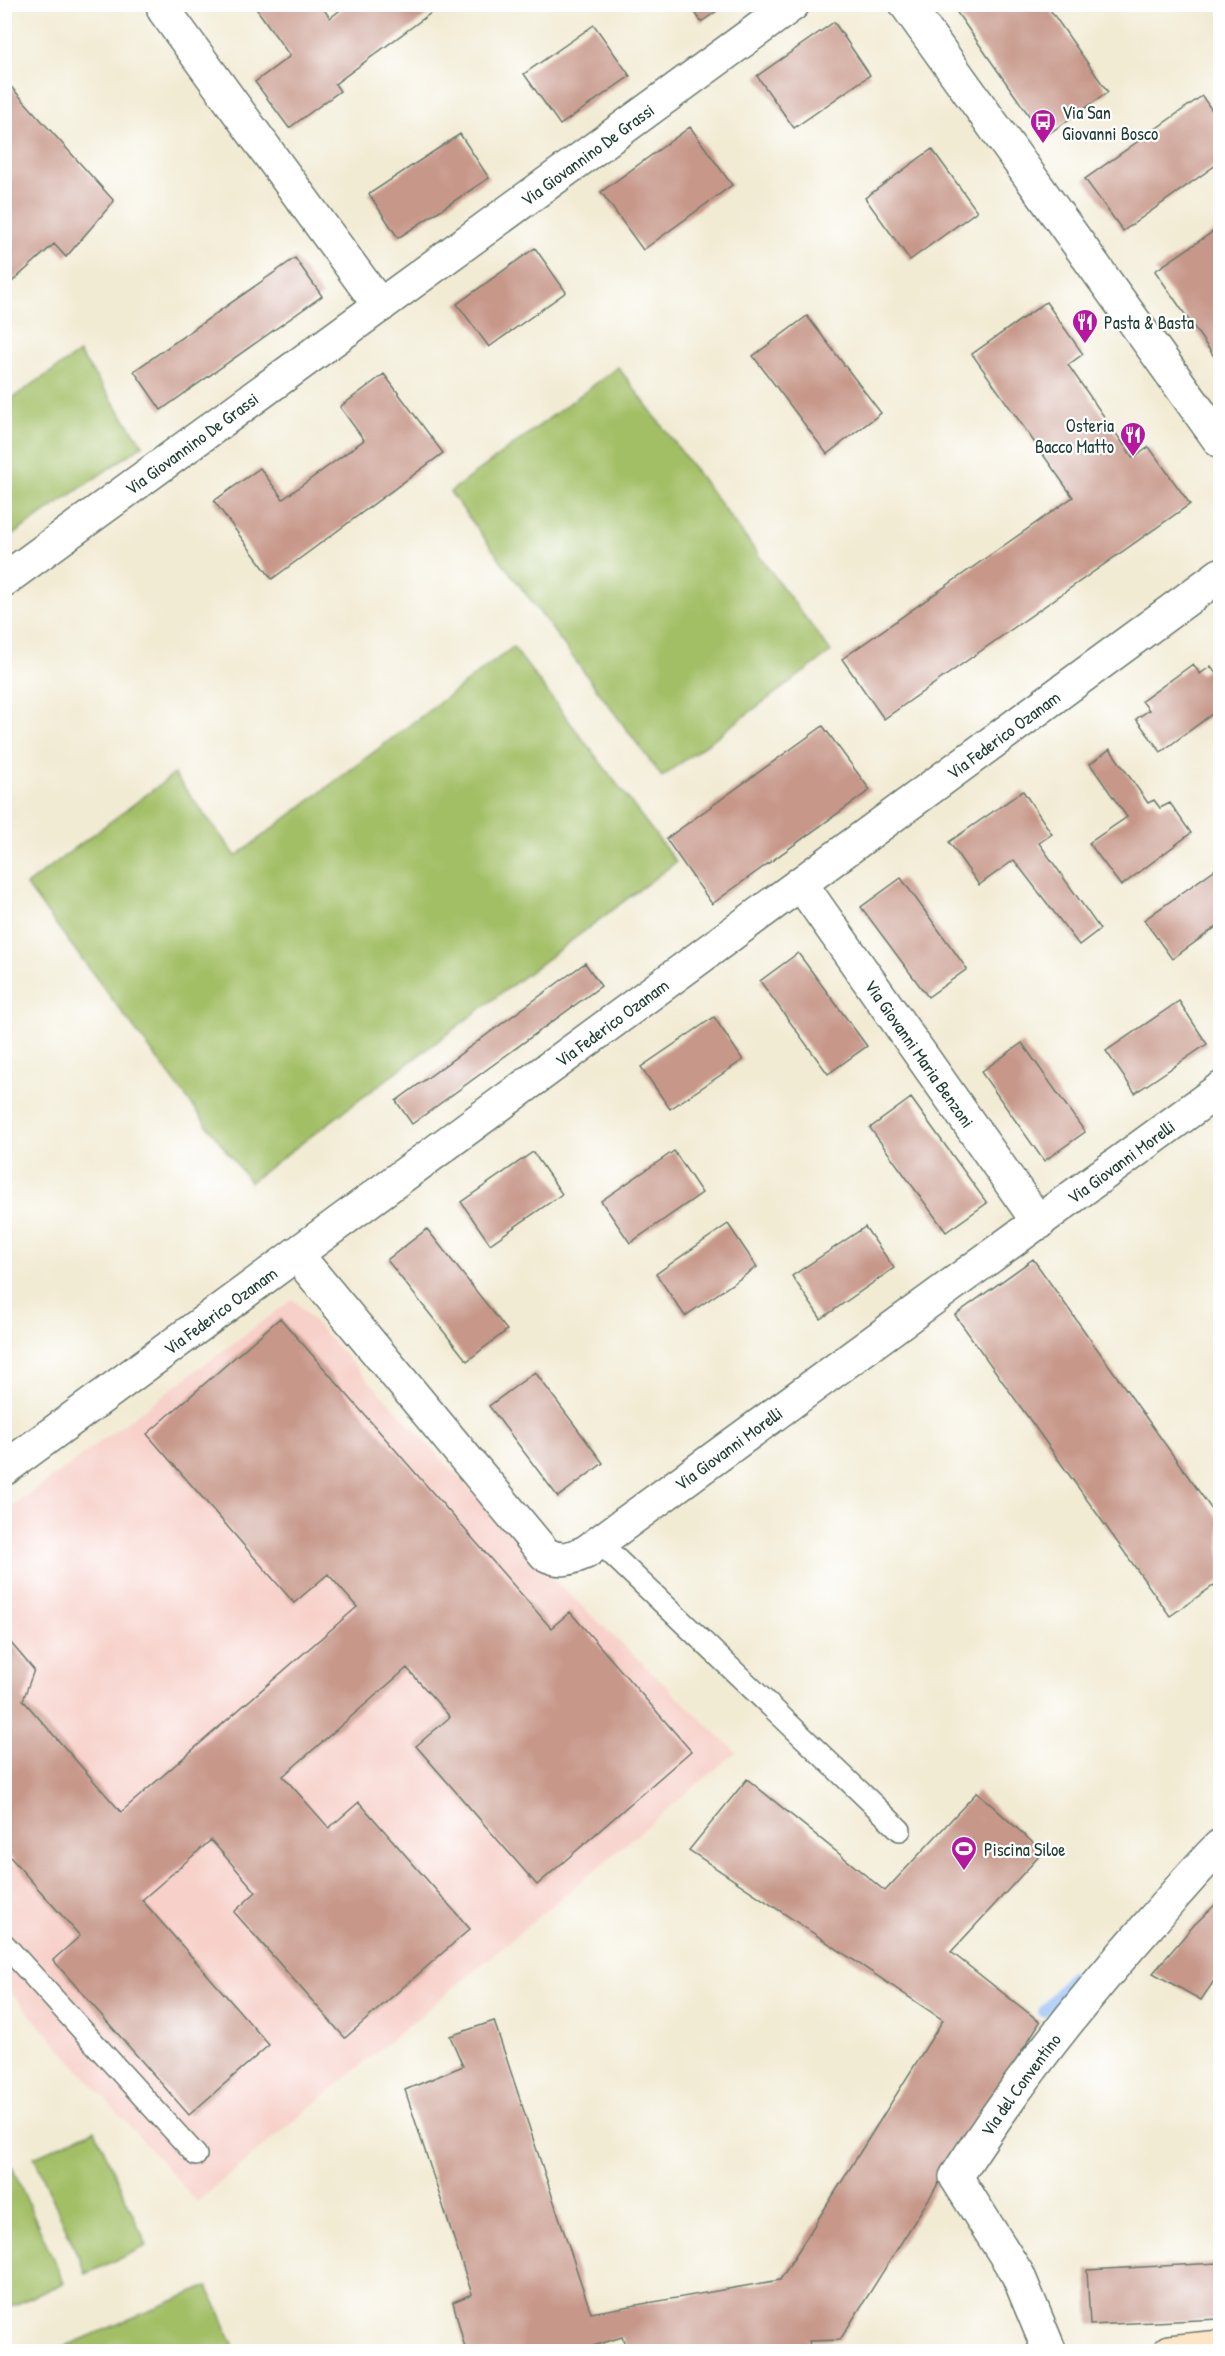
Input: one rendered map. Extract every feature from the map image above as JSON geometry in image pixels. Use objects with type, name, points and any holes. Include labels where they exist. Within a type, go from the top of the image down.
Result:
[{"type":"street","points":[[172,4],[164,10],[380,306]]},
{"type":"street","name":"Via Giovannino De Grassi","points":[[4,580],[793,4]]},
{"type":"street","points":[[906,4],[1221,441]]},
{"type":"street","name":"Via Federico Ozanam","points":[[4,1469],[1221,575]]},
{"type":"street","name":"Via Giovanni Maria Benzoni","points":[[801,884],[1039,1223]]},
{"type":"street","name":"Via Giovanni Morelli","points":[[296,1254],[545,1554],[556,1559],[572,1558],[586,1552],[1221,1089]]},
{"type":"street","name":"Via del Conventino","points":[[1050,2352],[1018,2275],[956,2177],[977,2144],[1071,2016],[1114,1964],[1221,1846]]},
{"type":"street","points":[[1169,2352],[1221,2347]]},
{"type":"lane","points":[[599,1542],[900,1830]]},
{"type":"lane","points":[[4,1944],[196,2155]]},
{"type":"shaded area","points":[[293,1299],[554,1580],[736,1752],[197,2202],[5,1986],[4,1513]]},
{"type":"green space","points":[[79,353],[143,445],[5,540],[5,403]]},
{"type":"green space","points":[[618,367],[831,652],[662,777],[450,492]]},
{"type":"green space","points":[[513,647],[676,862],[250,1182],[26,885],[174,774],[236,856]]},
{"type":"green space","points":[[95,2130],[147,2246],[86,2274],[34,2157]]},
{"type":"green space","points":[[12,2167],[64,2283],[5,2309],[5,2170]]},
{"type":"green space","points":[[208,2286],[236,2351],[54,2351]]},
{"type":"building","points":[[253,4],[320,4],[330,18],[348,4],[443,4],[335,84],[340,91],[289,128],[255,82],[290,56]]},
{"type":"building","points":[[690,4],[727,4],[701,22]]},
{"type":"building","points":[[951,4],[1046,4],[1108,92],[1044,137]]},
{"type":"building","points":[[834,22],[870,75],[794,128],[757,76]]},
{"type":"building","points":[[594,25],[630,76],[560,125],[524,74]]},
{"type":"building","points":[[4,79],[114,201],[66,257],[54,244],[4,289],[4,202],[9,197],[4,192]]},
{"type":"building","points":[[1202,96],[1220,122],[1220,162],[1123,231],[1085,179]]},
{"type":"building","points":[[690,127],[732,185],[643,250],[601,192]]},
{"type":"building","points":[[460,134],[489,178],[398,238],[369,194]]},
{"type":"building","points":[[932,149],[977,211],[910,260],[865,198]]},
{"type":"building","points":[[1214,231],[1220,240],[1220,365],[1155,271]]},
{"type":"building","points":[[535,248],[566,292],[489,347],[457,304]]},
{"type":"building","points":[[295,258],[322,296],[161,410],[134,371]]},
{"type":"building","points":[[1046,302],[1083,354],[1068,365],[1133,458],[1149,447],[1190,504],[884,719],[842,659],[1073,497],[972,354]]},
{"type":"building","points":[[807,316],[881,413],[827,454],[753,356]]},
{"type":"building","points":[[384,374],[443,453],[272,579],[214,501],[260,468],[283,499],[364,440],[340,407]]},
{"type":"building","points":[[1193,664],[1200,674],[1211,666],[1220,679],[1220,708],[1161,752],[1136,719],[1149,710],[1142,701]]},
{"type":"building","points":[[823,726],[870,790],[712,904],[666,839]]},
{"type":"building","points":[[1110,749],[1148,803],[1154,800],[1160,808],[1170,803],[1191,833],[1121,886],[1089,843],[1127,817],[1090,764]]},
{"type":"building","points":[[1023,791],[1052,834],[1039,843],[1100,929],[1079,945],[1014,860],[979,885],[949,842]]},
{"type":"building","points":[[1217,868],[1220,872],[1220,924],[1172,959],[1144,920]]},
{"type":"building","points":[[901,878],[967,969],[928,997],[861,907]]},
{"type":"building","points":[[798,953],[867,1046],[828,1074],[760,981]]},
{"type":"building","points":[[585,963],[601,986],[412,1124],[396,1101]]},
{"type":"building","points":[[1179,1001],[1207,1044],[1135,1093],[1106,1051]]},
{"type":"building","points":[[714,1017],[743,1060],[670,1109],[641,1067]]},
{"type":"building","points":[[1022,1043],[1085,1132],[1044,1161],[981,1072]]},
{"type":"building","points":[[911,1098],[987,1203],[946,1232],[870,1128]]},
{"type":"building","points":[[674,1151],[702,1193],[630,1243],[601,1201]]},
{"type":"building","points":[[533,1152],[562,1194],[490,1244],[461,1202]]},
{"type":"building","points":[[728,1224],[757,1267],[685,1316],[656,1274]]},
{"type":"building","points":[[865,1227],[894,1268],[821,1319],[792,1276]]},
{"type":"building","points":[[427,1229],[507,1330],[467,1361],[387,1260]]},
{"type":"building","points":[[1033,1259],[1220,1521],[1220,1581],[1170,1616],[955,1315]]},
{"type":"building","points":[[280,1318],[551,1628],[570,1612],[691,1751],[537,1885],[416,1746],[450,1717],[407,1668],[283,1776],[329,1828],[359,1802],[470,1929],[345,2038],[234,1912],[256,1892],[211,1840],[142,1900],[269,2045],[189,2115],[53,1960],[80,1936],[4,1850],[4,1635],[34,1670],[23,1700],[121,1812],[357,1607],[328,1574],[294,1603],[147,1434]]},
{"type":"building","points":[[535,1372],[603,1463],[558,1497],[489,1406]]},
{"type":"building","points":[[747,1779],[885,1891],[977,1792],[1043,1852],[951,1952],[1040,2022],[840,2340],[809,2341],[811,2352],[628,2352],[622,2337],[574,2352],[466,2352],[453,2302],[472,2294],[405,2090],[463,2066],[450,2036],[494,2021],[591,2313],[780,2280],[943,2020],[689,1850]]},
{"type":"building","points":[[1220,1900],[1220,1972],[1201,2000],[1153,1973],[1194,1925]]},
{"type":"building","points":[[1218,2263],[1220,2319],[1090,2325],[1087,2270]]},
{"type":"waterway","points":[[1043,2012],[1072,1976]]},
{"type":"place","name":"Via San Giovanni Bosco","points":[[1043,145]]},
{"type":"place","name":"Pasta & Basta","points":[[1085,345]]},
{"type":"place","name":"Osteria Bacco Matto","points":[[1133,458]]},
{"type":"place","name":"Piscina Siloe","points":[[964,1872]]}]
